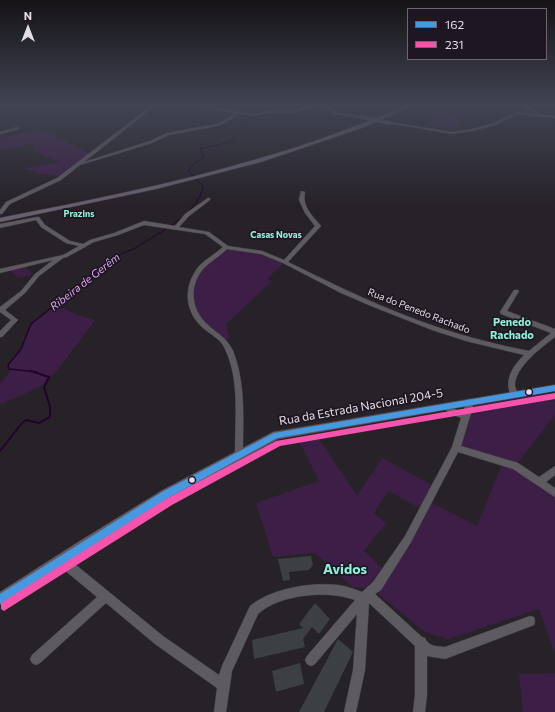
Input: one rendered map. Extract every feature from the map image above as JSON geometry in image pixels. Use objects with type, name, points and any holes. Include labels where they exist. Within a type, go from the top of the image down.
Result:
[{"type":"highway","points":[[229,168],[321,139]]},
{"type":"highway","points":[[0,220],[141,190],[229,168],[328,139]]},
{"type":"highway","points":[[1,214],[141,190]]},
{"type":"main road","name":"Rua da Estrada Nacional 204-5","points":[[0,599],[165,495],[271,437],[286,433],[555,388]]},
{"type":"street","points":[[0,203],[8,203],[54,182],[110,139]]},
{"type":"street","points":[[77,165],[157,139]]},
{"type":"street","points":[[284,262],[318,226],[307,214],[301,200],[303,192]]},
{"type":"street","points":[[173,228],[208,199]]},
{"type":"street","points":[[1,214],[8,203]]},
{"type":"street","points":[[0,226],[37,218],[43,226],[68,242],[81,245]]},
{"type":"street","points":[[0,335],[15,320],[0,310],[23,292],[37,275],[61,257],[81,245],[116,234],[141,223],[207,233],[226,247],[209,260],[198,273],[192,287],[190,300],[191,309],[196,318],[225,341],[229,350],[238,383],[239,454]]},
{"type":"street","name":"Rua do Penedo Rachado","points":[[226,247],[262,253],[388,312],[471,341],[530,354]]},
{"type":"street","points":[[0,271],[61,257]]},
{"type":"street","points":[[514,394],[510,386],[511,380],[530,354],[555,332],[503,312],[516,291]]},
{"type":"street","points":[[311,660],[365,596],[377,586],[408,538],[456,448],[466,416],[470,410],[469,402]]},
{"type":"street","points":[[447,406],[455,413],[466,416]]},
{"type":"street","points":[[456,448],[515,466],[555,493]]},
{"type":"street","points":[[541,483],[543,479],[555,470]]},
{"type":"street","points":[[61,560],[159,640],[224,685]]},
{"type":"street","points":[[220,712],[226,670],[231,655],[254,610],[259,603],[269,598],[316,590],[338,590],[365,596],[421,642],[429,651],[445,652],[530,621]]},
{"type":"street","points":[[36,659],[106,596]]},
{"type":"street","points":[[350,712],[359,670],[365,596]]},
{"type":"street","points":[[419,712],[421,695],[421,642]]},
{"type":"shaded area","points":[[0,139],[63,139],[68,144],[73,144],[89,154],[58,176],[36,173],[25,168],[60,162],[33,150],[34,142],[12,149],[0,150]]},
{"type":"shaded area","points":[[226,247],[262,253],[285,262],[268,278],[271,282],[226,324],[229,338],[225,341],[196,318],[192,287],[198,273]]},
{"type":"shaded area","points":[[26,267],[32,275],[18,278],[10,270]]},
{"type":"shaded area","points":[[57,305],[80,316],[95,320],[53,376],[48,375],[49,379],[45,384],[2,404],[0,402],[0,384],[11,370],[9,369],[8,365],[21,349],[31,324]]},
{"type":"shaded area","points":[[545,389],[555,402],[555,415],[515,466],[555,493],[555,654],[539,609],[448,639],[425,632],[378,594],[428,501],[477,526],[503,462],[456,448],[469,402]]},
{"type":"shaded area","points":[[317,436],[357,496],[382,458],[432,485],[420,508],[388,491],[374,513],[386,523],[364,551],[382,568],[367,588],[352,587],[315,553],[273,557],[256,503],[319,481],[298,439]]},
{"type":"shaded area","points":[[555,673],[555,712],[523,712],[519,674]]},
{"type":"building","points":[[311,556],[313,565],[309,570],[289,572],[290,580],[283,581],[278,559]]},
{"type":"building","points":[[315,603],[330,619],[319,634],[312,627],[303,639],[305,647],[254,659],[252,640],[303,628],[299,624]]},
{"type":"building","points":[[338,639],[353,652],[324,712],[299,712]]},
{"type":"building","points":[[300,663],[304,684],[276,692],[272,671]]},
{"type":"waterway","name":"Ribeira de Gerêm","points":[[112,259],[137,247],[166,229],[186,214],[200,196],[203,186],[188,171],[196,162],[204,157],[200,149],[233,141],[233,139]]},
{"type":"waterway","name":"Ribeira de Gerêm","points":[[33,372],[9,369],[8,365],[21,349],[31,324],[113,258]]},
{"type":"waterway","name":"Ribeira de Gerêm","points":[[0,451],[26,420],[39,423],[50,417],[50,407],[44,387],[49,377],[33,372]]},
{"type":"waterway","name":"Ribeira de Gerêm","points":[[33,372],[37,372]]},
{"type":"transit line","name":"162","points":[[0,599],[165,495],[276,435],[555,388]]},
{"type":"transit line","name":"231","points":[[4,606],[169,502],[279,443],[555,396]]},
{"type":"district","name":"Prazins","points":[[79,214]]},
{"type":"district","name":"Casas Novas","points":[[276,235]]},
{"type":"district","name":"Penedo Rachado","points":[[512,328]]},
{"type":"district","name":"Avidos","points":[[345,569]]}]
